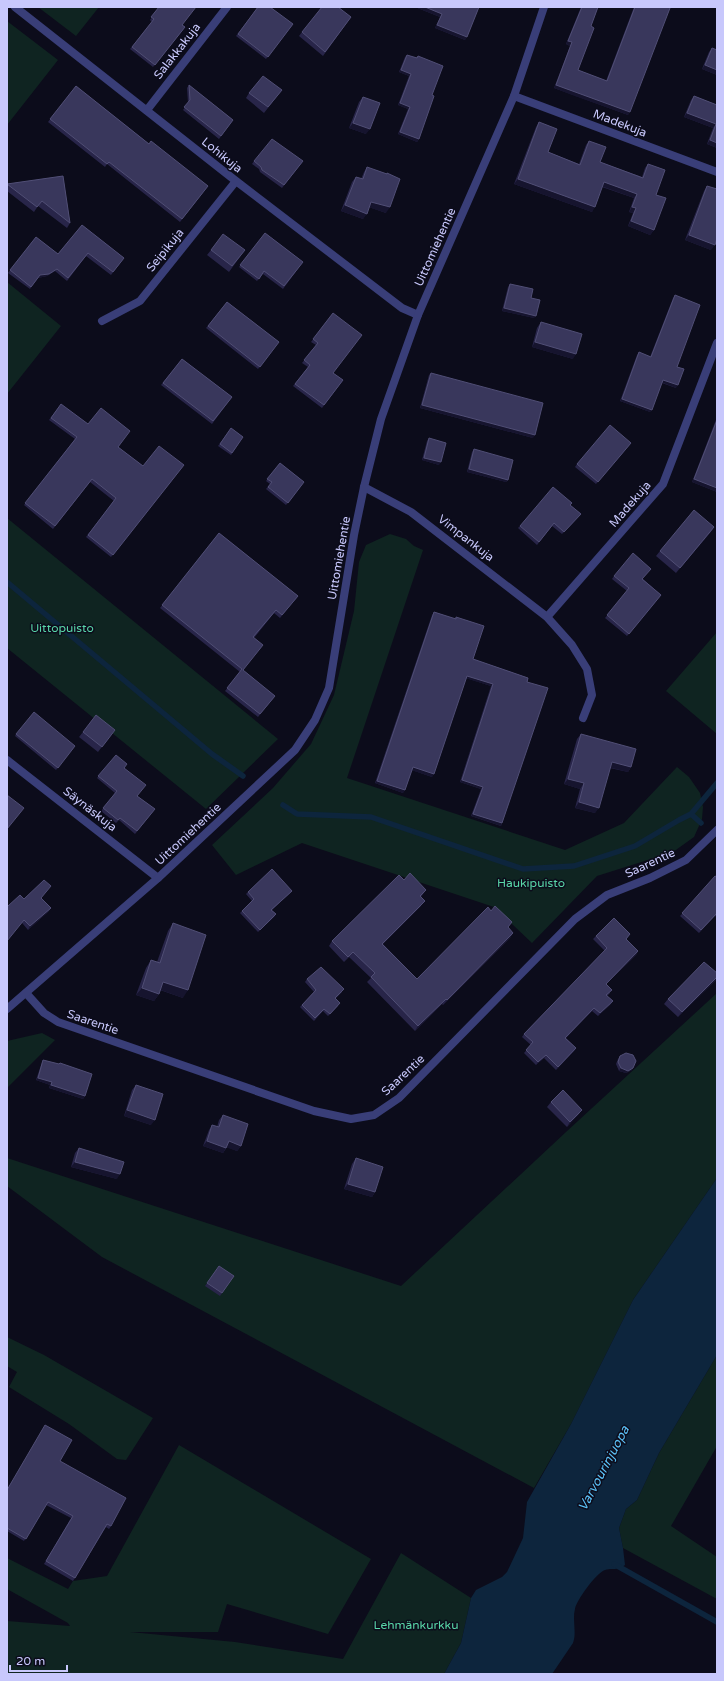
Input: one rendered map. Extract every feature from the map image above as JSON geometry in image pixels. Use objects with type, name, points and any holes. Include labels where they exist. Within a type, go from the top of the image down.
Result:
[{"type":"street","name":"Lohikuja","points":[[15,7],[236,181],[402,308],[418,315]]},
{"type":"street","name":"Salakkakuja","points":[[147,110],[227,7]]},
{"type":"street","name":"Uittomiehentie","points":[[7,1009],[158,878],[295,750],[315,720],[328,688],[354,535],[381,419],[418,315],[514,96],[544,7]]},
{"type":"street","name":"Madekuja","points":[[514,96],[717,172]]},
{"type":"street","name":"Seipikuja","points":[[102,321],[140,301],[236,181]]},
{"type":"street","name":"Madekuja","points":[[547,617],[663,484],[717,343]]},
{"type":"street","name":"Vimpankuja","points":[[364,487],[411,512],[547,617],[572,645],[586,669],[592,695],[583,718]]},
{"type":"street","name":"Säynäskuja","points":[[7,760],[158,878]]},
{"type":"street","name":"Saarentie","points":[[26,992],[44,1013],[58,1022],[314,1110],[351,1119],[374,1115],[399,1098],[575,919],[606,895],[650,878],[686,860],[717,830]]},
{"type":"green space","points":[[38,7],[99,7],[76,36]]},
{"type":"green space","points":[[7,21],[58,60],[7,125]]},
{"type":"green space","points":[[7,282],[61,326],[7,394]]},
{"type":"green space","name":"Uittopuisto","points":[[7,518],[278,739],[206,809],[7,648]]},
{"type":"green space","name":"Haukipuisto","points":[[390,534],[406,539],[414,546],[423,550],[347,778],[565,850],[624,823],[677,767],[689,777],[700,793],[703,807],[702,819],[694,837],[673,852],[597,876],[532,943],[494,907],[302,843],[236,875],[212,845],[273,788],[311,744],[334,695],[354,611],[359,562],[366,545]]},
{"type":"green space","points":[[717,632],[717,734],[666,691]]},
{"type":"green space","points":[[717,993],[717,1178],[633,1300],[571,1424],[534,1488],[102,1257],[7,1186],[7,1158],[401,1286]]},
{"type":"green space","points":[[42,1033],[55,1040],[7,1088],[7,1041]]},
{"type":"green space","points":[[7,1337],[44,1355],[153,1418],[126,1460],[117,1459],[69,1424],[9,1387],[17,1372],[7,1366]]},
{"type":"green space","points":[[717,1355],[717,1446],[671,1526],[717,1557],[717,1599],[623,1548],[619,1528],[626,1509],[637,1500],[659,1453]]},
{"type":"green space","name":"Lehmänkurkku","points":[[179,1445],[371,1559],[328,1634],[227,1604],[218,1632],[130,1632],[235,1642],[343,1659],[401,1553],[471,1598],[461,1643],[444,1674],[7,1674],[7,1621],[70,1626],[68,1623],[7,1589],[7,1558],[68,1589],[73,1581],[107,1576]]},
{"type":"water","name":"Varvourinjuopa","points":[[717,1178],[717,1355],[659,1453],[637,1500],[626,1509],[619,1528],[625,1565],[616,1569],[608,1569],[601,1572],[583,1594],[575,1609],[575,1635],[573,1643],[552,1674],[444,1674],[461,1643],[471,1598],[476,1590],[502,1577],[507,1572],[523,1538],[527,1502],[571,1424],[633,1300]]},
{"type":"building","points":[[159,7],[196,7],[182,25],[185,27],[155,65],[132,47],[154,19],[151,17]]},
{"type":"building","points":[[258,7],[270,7],[293,24],[268,57],[238,34]]},
{"type":"building","points":[[322,7],[338,7],[351,17],[325,52],[302,32]]},
{"type":"building","points":[[425,7],[479,7],[467,37],[437,25],[442,14]]},
{"type":"building","points":[[582,7],[598,7],[591,26],[594,28],[578,70],[607,81],[635,7],[670,8],[630,112],[556,85],[572,42],[568,41]]},
{"type":"building","points":[[712,48],[717,50],[717,70],[705,65]]},
{"type":"building","points":[[407,55],[417,58],[418,56],[443,66],[432,95],[434,96],[419,139],[400,132],[410,107],[400,103],[411,74],[401,70]]},
{"type":"building","points":[[263,76],[282,90],[268,107],[249,93]]},
{"type":"building","points":[[189,85],[233,120],[221,136],[184,107],[190,100]]},
{"type":"building","points":[[76,86],[149,144],[151,141],[208,186],[182,219],[109,162],[107,164],[50,119]]},
{"type":"building","points":[[694,96],[717,105],[717,143],[710,140],[716,124],[687,113]]},
{"type":"building","points":[[363,97],[380,103],[370,129],[353,123]]},
{"type":"building","points":[[539,122],[557,129],[548,152],[580,165],[589,141],[606,147],[600,162],[643,178],[648,164],[665,170],[656,195],[666,198],[654,230],[631,221],[636,208],[632,207],[637,194],[604,182],[595,207],[518,179]]},
{"type":"building","points":[[272,139],[303,161],[284,185],[262,170],[261,167],[254,161]]},
{"type":"building","points":[[367,167],[400,179],[390,207],[371,202],[367,214],[345,205],[356,177],[363,179]]},
{"type":"building","points":[[63,176],[70,223],[42,201],[37,207],[7,184]]},
{"type":"building","points":[[707,186],[717,189],[717,238],[715,245],[689,235]]},
{"type":"building","points":[[82,225],[124,258],[113,272],[88,253],[68,278],[57,269],[49,274],[40,275],[31,287],[10,270],[36,237],[58,254]]},
{"type":"building","points":[[265,233],[303,262],[284,286],[264,271],[259,279],[240,265]]},
{"type":"building","points":[[223,234],[245,250],[232,266],[211,250]]},
{"type":"building","points":[[510,284],[533,289],[531,298],[540,300],[536,316],[504,308]]},
{"type":"building","points":[[675,295],[700,305],[677,367],[684,369],[678,385],[663,380],[652,410],[622,399],[639,352],[651,357]]},
{"type":"building","points":[[227,302],[279,342],[260,367],[208,326]]},
{"type":"building","points":[[333,313],[362,335],[333,373],[343,380],[324,405],[295,384],[310,365],[304,360],[318,343],[313,339]]},
{"type":"building","points":[[541,322],[582,334],[576,354],[535,342]]},
{"type":"building","points":[[182,359],[232,397],[213,421],[163,383]]},
{"type":"building","points":[[431,373],[543,403],[535,435],[422,405]]},
{"type":"building","points":[[61,404],[88,424],[101,408],[130,431],[118,447],[143,466],[159,446],[184,465],[113,555],[88,535],[116,498],[92,479],[55,526],[25,503],[77,437],[51,418]]},
{"type":"building","points":[[717,420],[717,488],[694,479]]},
{"type":"building","points":[[610,425],[631,443],[598,482],[577,464]]},
{"type":"building","points":[[231,428],[243,437],[232,453],[220,444]]},
{"type":"building","points":[[429,438],[446,443],[441,462],[424,458]]},
{"type":"building","points":[[474,449],[513,460],[508,480],[469,469]]},
{"type":"building","points":[[280,463],[304,482],[288,503],[268,487],[272,482],[267,479]]},
{"type":"building","points":[[553,487],[572,503],[570,505],[581,514],[564,532],[554,523],[539,542],[520,526]]},
{"type":"building","points":[[694,510],[714,527],[680,568],[660,551]]},
{"type":"building","points":[[219,533],[298,596],[282,615],[276,610],[253,637],[263,645],[243,670],[275,696],[260,714],[227,688],[242,669],[162,605]]},
{"type":"building","points":[[633,553],[651,569],[642,579],[661,595],[629,634],[607,615],[629,588],[614,576]]},
{"type":"building","points":[[434,612],[484,626],[473,659],[528,678],[527,682],[548,688],[502,823],[473,814],[483,787],[462,780],[493,684],[467,676],[434,774],[413,767],[405,790],[377,781]]},
{"type":"building","points":[[34,712],[75,746],[58,768],[16,734]]},
{"type":"building","points":[[96,715],[115,730],[102,747],[83,732]]},
{"type":"building","points":[[581,734],[636,749],[631,767],[612,762],[599,808],[579,802],[584,783],[568,779]]},
{"type":"building","points":[[116,755],[127,764],[124,768],[146,785],[137,796],[155,809],[137,831],[120,818],[118,820],[103,808],[117,791],[98,776]]},
{"type":"building","points":[[7,795],[24,808],[7,829]]},
{"type":"building","points":[[272,869],[292,891],[271,910],[276,914],[260,930],[242,911],[254,899],[248,892]]},
{"type":"building","points":[[410,873],[426,890],[420,896],[425,901],[382,944],[417,979],[488,907],[491,911],[495,906],[512,922],[508,927],[513,933],[447,1000],[446,999],[418,1026],[371,977],[375,973],[353,952],[348,957],[332,941],[399,875],[404,880]]},
{"type":"building","points":[[715,876],[717,877],[717,913],[701,930],[682,913]]},
{"type":"building","points":[[44,880],[51,886],[41,898],[51,908],[30,926],[24,920],[7,941],[7,905],[8,906],[20,895],[24,899]]},
{"type":"building","points":[[614,918],[630,934],[626,939],[638,951],[606,984],[612,990],[606,995],[613,1001],[600,1013],[594,1008],[565,1038],[576,1048],[558,1067],[546,1055],[538,1062],[526,1050],[533,1042],[524,1034],[607,948],[596,936]]},
{"type":"building","points":[[173,923],[206,935],[188,990],[163,982],[159,994],[142,988],[151,960],[160,963]]},
{"type":"building","points":[[704,962],[717,973],[717,977],[682,1012],[668,999]]},
{"type":"building","points":[[321,967],[344,989],[335,998],[340,1003],[330,1014],[324,1009],[315,1018],[302,1005],[316,990],[307,979]]},
{"type":"building","points":[[626,1053],[633,1055],[636,1061],[633,1068],[628,1071],[621,1068],[618,1062],[620,1056]]},
{"type":"building","points":[[43,1060],[60,1063],[92,1074],[85,1096],[51,1085],[52,1082],[38,1078]]},
{"type":"building","points":[[136,1085],[163,1094],[155,1120],[127,1110]]},
{"type":"building","points":[[563,1090],[582,1110],[570,1122],[551,1102]]},
{"type":"building","points":[[223,1115],[248,1124],[241,1146],[229,1141],[226,1148],[207,1141],[212,1125],[219,1127]]},
{"type":"building","points":[[79,1148],[124,1162],[120,1174],[75,1162]]},
{"type":"building","points":[[356,1158],[383,1167],[375,1192],[348,1184]]},
{"type":"building","points":[[219,1266],[234,1276],[222,1293],[207,1283]]},
{"type":"building","points":[[45,1425],[72,1440],[60,1461],[126,1498],[111,1526],[107,1524],[75,1578],[46,1561],[73,1516],[48,1502],[26,1539],[7,1528],[7,1490]]},
{"type":"waterway","points":[[7,582],[212,754],[243,776]]},
{"type":"waterway","points":[[691,814],[717,783]]},
{"type":"waterway","points":[[283,805],[297,814],[371,817],[523,869],[574,866],[635,846],[691,814],[701,823]]},
{"type":"waterway","points":[[614,1564],[717,1622]]}]
